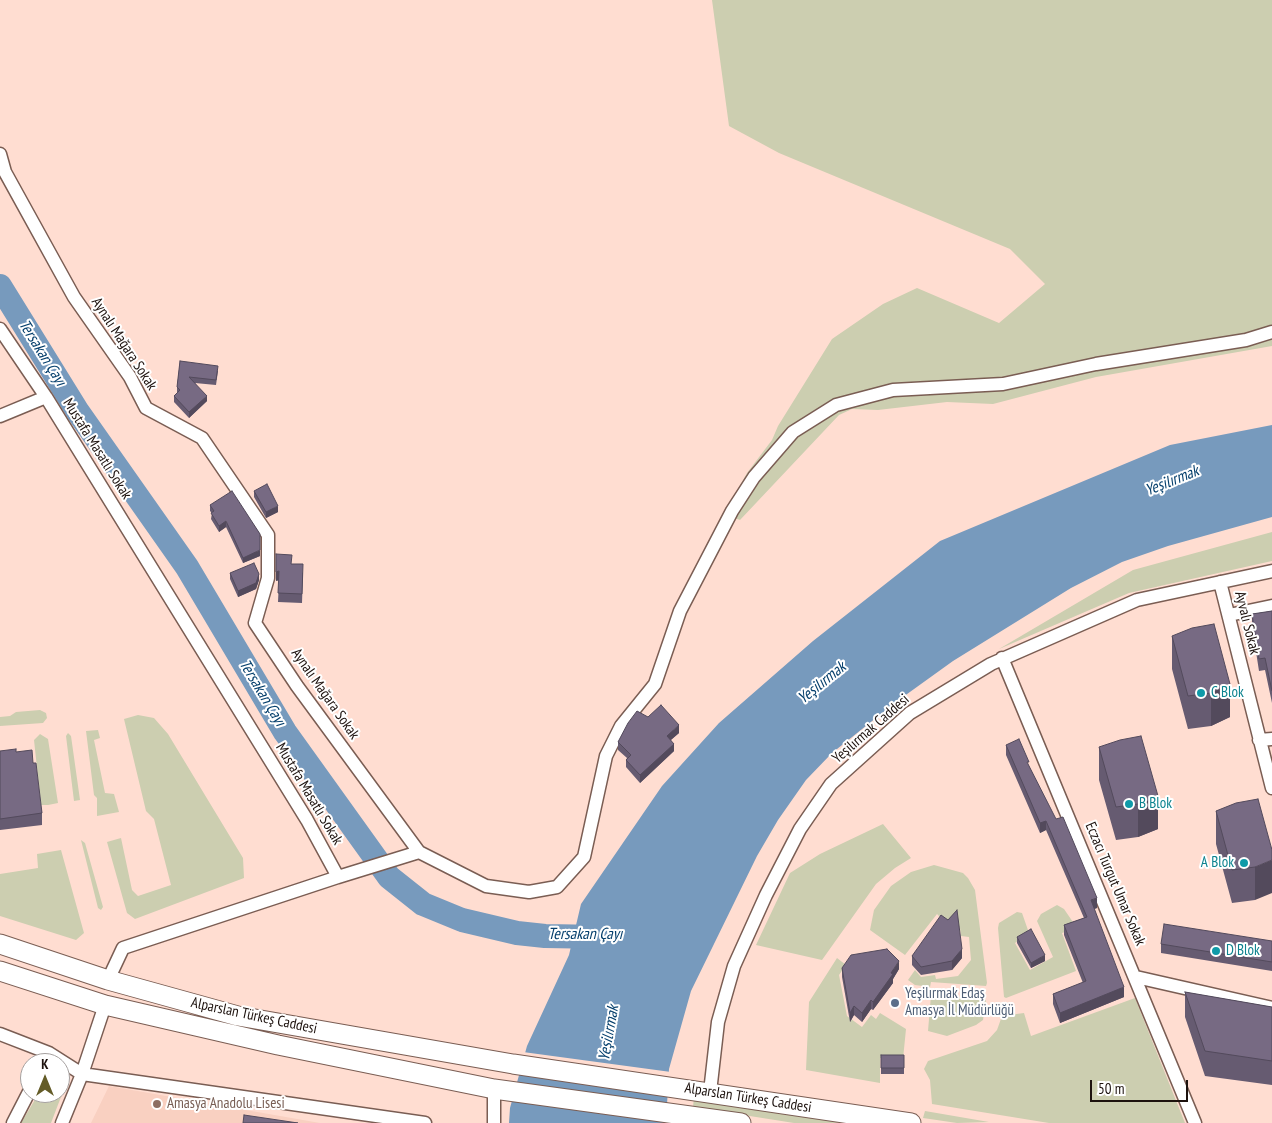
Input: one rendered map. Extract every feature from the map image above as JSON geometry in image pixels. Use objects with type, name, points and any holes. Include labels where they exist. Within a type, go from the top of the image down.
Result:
[{"type":"highway","name":"Alparslan Türkeş Caddesi","points":[[0,944],[108,980],[238,1016],[513,1064],[911,1123]]},
{"type":"highway","name":"Alparslan Türkeş Caddesi","points":[[0,971],[105,1005],[278,1045],[501,1090],[678,1116],[741,1123]]},
{"type":"street","name":"Aynalı Mağara Sokak","points":[[0,154],[5,172],[74,297],[130,377],[146,408],[202,438],[268,535],[268,578],[255,622],[297,686],[419,852]]},
{"type":"street","name":"Mustafa Masatlı Sokak","points":[[0,329],[46,397],[302,811],[338,877]]},
{"type":"street","points":[[108,980],[123,948],[419,852],[486,886],[529,892],[557,886],[584,857],[606,756],[621,726],[654,684],[680,611],[732,512],[754,476],[793,432],[836,405],[893,390],[1003,384],[1096,364],[1246,340],[1272,332]]},
{"type":"street","points":[[0,416],[46,397]]},
{"type":"street","name":"Yeşilırmak Caddesi","points":[[710,1092],[718,1022],[734,966],[766,895],[800,828],[831,784],[910,713],[1002,658],[1138,600],[1272,571]]},
{"type":"street","name":"Ayvalı Sokak","points":[[1220,582],[1266,739],[1272,788]]},
{"type":"street","points":[[1229,615],[1272,606]]},
{"type":"street","name":"Eczacı Turgut Umar Sokak","points":[[1002,658],[1195,1123]]},
{"type":"street","points":[[1136,977],[1272,1008]]},
{"type":"street","points":[[62,1123],[82,1074],[105,1005]]},
{"type":"street","points":[[0,1034],[36,1053]]},
{"type":"street","points":[[70,1069],[82,1074],[425,1123]]},
{"type":"street","points":[[494,1123],[501,1090]]},
{"type":"street","points":[[13,1123],[23,1103]]},
{"type":"shaded area","name":"Amasya Anadolu Lisesi","points":[[109,1086],[320,1123],[91,1123]]},
{"type":"green space","points":[[712,0],[1272,0],[1272,346],[1096,377],[993,404],[947,402],[878,410],[852,409],[839,415],[740,520],[724,514],[747,473],[772,440],[778,426],[832,339],[883,304],[917,288],[999,323],[1045,284],[1010,249],[779,153],[729,126]]},
{"type":"green space","points":[[1272,532],[1272,561],[1129,593],[999,649],[1133,570]]},
{"type":"green space","points":[[40,710],[46,713],[47,718],[43,723],[0,726],[0,717],[10,716],[16,712]]},
{"type":"green space","points":[[138,715],[154,718],[168,734],[243,858],[244,878],[135,919],[127,913],[107,842],[121,838],[132,890],[138,896],[171,885],[154,819],[146,811],[124,719]]},
{"type":"green space","points":[[98,730],[100,738],[94,740],[105,793],[114,794],[119,812],[97,816],[97,798],[94,795],[86,731]]},
{"type":"green space","points":[[68,733],[71,736],[80,800],[74,801],[66,736]]},
{"type":"green space","points":[[40,734],[48,739],[58,803],[48,805],[41,805],[34,740]]},
{"type":"green space","points":[[883,824],[911,858],[895,868],[876,884],[822,960],[756,945],[790,873],[820,854]]},
{"type":"green space","points":[[81,840],[85,843],[103,907],[101,910],[98,908]]},
{"type":"green space","points":[[61,850],[84,933],[76,940],[0,916],[0,874],[38,868],[37,854]]},
{"type":"green space","points":[[934,865],[963,873],[975,890],[986,986],[931,982],[930,987],[915,985],[908,980],[915,970],[921,977],[935,975],[936,979],[958,976],[971,960],[969,937],[961,936],[960,928],[952,920],[948,925],[937,914],[905,955],[870,930],[874,910],[891,886],[911,872]]},
{"type":"green space","points":[[1057,905],[1064,909],[1077,928],[1062,933],[1076,971],[1006,998],[1004,997],[999,923],[1017,912],[1022,913],[1029,933],[1015,943],[1030,970],[1053,957],[1037,921],[1041,914]]},
{"type":"green space","points":[[837,958],[846,965],[839,975],[847,1016],[862,1027],[871,1015],[876,1019],[880,1013],[906,1029],[903,1059],[880,1058],[880,1083],[806,1070],[809,1002]]},
{"type":"green space","points":[[931,995],[986,1000],[983,1020],[976,1025],[947,1036],[928,1031]]},
{"type":"green space","points":[[1135,998],[1185,1123],[1049,1123],[932,1104],[930,1080],[924,1069],[928,1061],[987,1041],[997,1030],[1002,1016],[1024,1013],[1031,1036]]},
{"type":"green space","points":[[694,1097],[857,1123],[794,1123],[693,1107]]},
{"type":"green space","points":[[33,1103],[59,1103],[51,1123],[21,1123]]},
{"type":"green space","points":[[925,1111],[989,1122],[957,1123],[923,1118]]},
{"type":"water","name":"Yeşilırmak","points":[[1272,425],[1272,517],[1168,546],[1122,562],[1071,588],[953,661],[896,702],[832,753],[806,780],[778,820],[757,856],[691,991],[669,1069],[666,1123],[509,1123],[510,1108],[527,1046],[569,955],[581,904],[662,786],[719,723],[813,641],[940,541],[1170,445]]},
{"type":"pier","points":[[523,1052],[671,1072],[670,1095],[517,1074]]},
{"type":"building","points":[[180,361],[218,366],[216,380],[189,377],[207,396],[189,412],[174,396],[180,390],[177,387]]},
{"type":"building","points":[[267,484],[278,506],[266,512],[254,491]]},
{"type":"building","points":[[232,491],[260,534],[260,550],[243,558],[226,521],[219,526],[211,513],[214,511],[210,505]]},
{"type":"building","points":[[276,554],[292,555],[291,564],[303,564],[302,594],[278,593],[279,571],[276,572]]},
{"type":"building","points":[[254,563],[259,574],[256,583],[238,591],[230,573]]},
{"type":"building","points":[[1272,611],[1272,691],[1265,658],[1259,659],[1252,614]]},
{"type":"building","points":[[1214,624],[1230,684],[1211,693],[1188,696],[1172,636],[1192,628]]},
{"type":"building","points":[[661,705],[679,725],[667,736],[674,744],[640,775],[626,760],[631,755],[618,742],[637,711],[648,717]]},
{"type":"building","points":[[1141,736],[1158,796],[1138,804],[1116,807],[1099,747]]},
{"type":"building","points":[[1019,739],[1029,762],[1027,762],[1056,819],[1063,817],[1097,898],[1091,900],[1124,987],[1060,1013],[1053,994],[1086,981],[1064,925],[1087,917],[1046,821],[1040,823],[1006,745]]},
{"type":"building","points":[[16,749],[16,752],[32,750],[33,763],[36,763],[42,813],[0,819],[0,751]]},
{"type":"building","points":[[1258,799],[1272,850],[1272,860],[1255,867],[1232,870],[1216,811],[1236,803]]},
{"type":"building","points":[[957,910],[962,949],[952,961],[921,967],[912,956],[941,915],[948,920]]},
{"type":"building","points":[[1164,924],[1272,941],[1272,962],[1161,944]]},
{"type":"building","points":[[1031,929],[1045,955],[1031,963],[1017,937]]},
{"type":"building","points":[[887,949],[899,961],[891,973],[893,974],[873,1002],[871,1000],[862,1013],[854,1006],[850,1013],[842,968],[851,955]]},
{"type":"building","points":[[1185,992],[1272,1007],[1272,1061],[1205,1051]]},
{"type":"building","points":[[881,1055],[904,1055],[904,1068],[881,1068]]},
{"type":"building","points":[[244,1115],[298,1123],[243,1123]]},
{"type":"waterway","name":"Tersakan Çayı","points":[[0,286],[78,412],[187,567],[285,732],[389,877],[423,904],[462,920],[517,933],[545,936],[604,937]]},
{"type":"place","name":"C Blok","points":[[1201,693]]},
{"type":"place","name":"B Blok","points":[[1129,804]]},
{"type":"place","name":"A Blok","points":[[1244,863]]},
{"type":"place","name":"D Blok","points":[[1216,951]]},
{"type":"place","name":"Yeşilırmak Edaş Amasya İl Müdürlüğü","points":[[895,1003]]},
{"type":"place","name":"Amasya Anadolu Lisesi","points":[[157,1104]]}]
